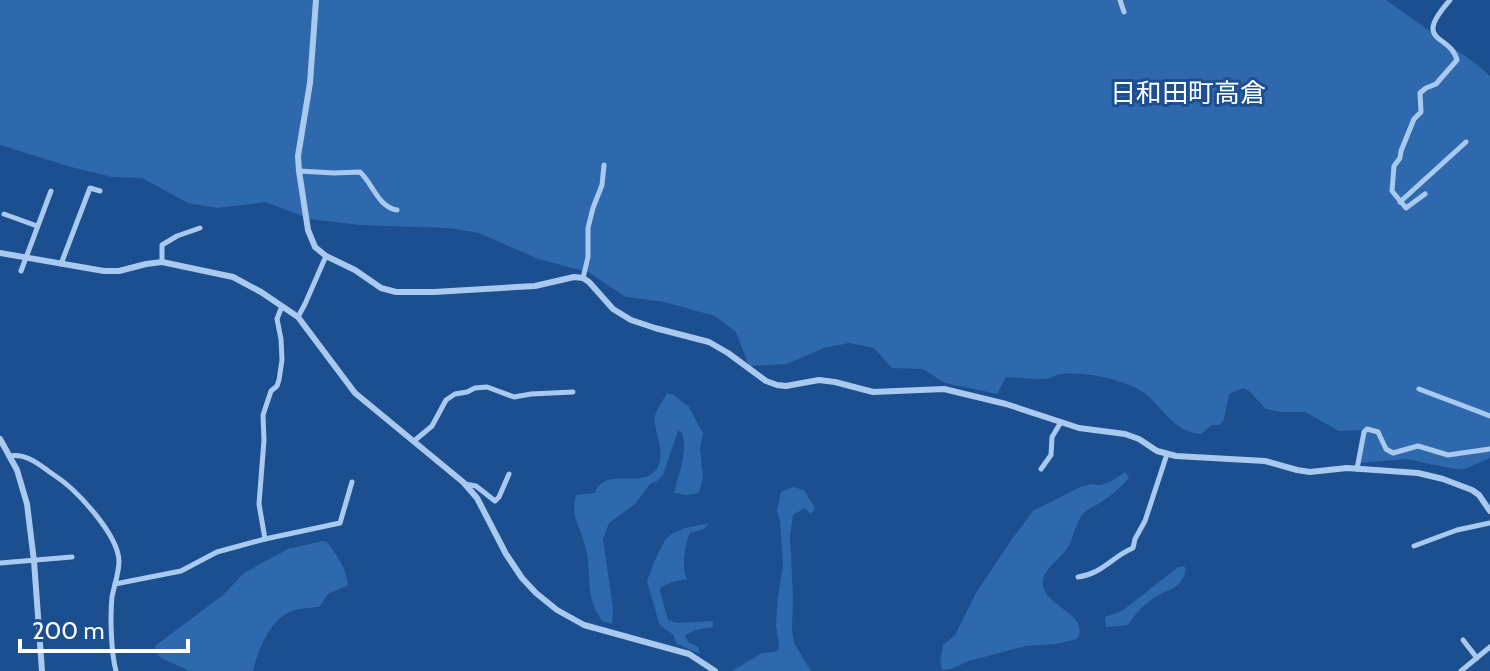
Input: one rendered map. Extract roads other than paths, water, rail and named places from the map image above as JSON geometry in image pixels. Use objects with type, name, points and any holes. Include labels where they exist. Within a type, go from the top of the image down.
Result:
[{"type":"street","points":[[316,0],[310,83],[298,156],[310,238],[326,256],[355,270],[381,288],[396,292],[434,292],[535,286],[574,277],[583,278],[615,311],[644,325],[709,342],[766,381],[777,385],[819,380],[873,392],[938,388],[1006,404],[1079,428],[1125,434],[1157,451],[1183,457],[1269,462],[1310,472],[1347,468],[1402,471],[1443,479],[1472,490],[1490,511]]},
{"type":"street","points":[[1120,0],[1124,12]]},
{"type":"street","points":[[1425,194],[1406,208],[1392,191],[1393,171],[1414,119],[1421,112],[1420,93],[1436,84],[1457,60],[1453,51],[1436,39],[1433,30],[1436,19],[1450,0]]},
{"type":"street","points":[[1400,202],[1466,142]]},
{"type":"street","points":[[583,278],[588,257],[588,228],[602,185],[604,165]]},
{"type":"street","points":[[299,171],[360,172],[383,204],[397,210]]},
{"type":"street","points":[[61,265],[90,188],[100,191]]},
{"type":"street","points":[[21,271],[51,191]]},
{"type":"street","points":[[4,214],[37,226]]},
{"type":"street","points":[[162,262],[162,245],[200,228]]},
{"type":"street","points":[[0,253],[92,270],[112,271],[162,262],[233,277],[261,292],[298,317],[355,393],[465,484],[477,498],[506,554],[536,593],[557,610],[584,625],[689,654],[715,671]]},
{"type":"street","points":[[298,317],[326,256]]},
{"type":"street","points":[[265,539],[259,504],[263,415],[271,391],[279,380],[282,360],[277,319],[282,306]]},
{"type":"street","points":[[414,441],[432,426],[446,400],[455,394],[487,387],[514,397],[573,392]]},
{"type":"street","points":[[1419,389],[1490,416]]},
{"type":"street","points":[[1041,469],[1051,455],[1052,437],[1061,422]]},
{"type":"street","points":[[1357,469],[1367,429],[1378,432],[1386,449],[1393,453],[1418,446],[1448,455],[1490,449]]},
{"type":"street","points":[[0,439],[26,496],[42,671]]},
{"type":"street","points":[[1078,577],[1106,567],[1124,551],[1133,548],[1167,454]]},
{"type":"street","points":[[10,456],[20,455],[31,460],[62,480],[84,500],[101,522],[118,553],[112,608],[116,671]]},
{"type":"street","points":[[465,484],[476,486],[495,501],[509,474]]},
{"type":"street","points":[[115,584],[181,571],[217,552],[340,523],[352,482]]},
{"type":"street","points":[[1414,546],[1490,523]]},
{"type":"street","points":[[0,563],[72,557]]},
{"type":"street","points":[[1463,640],[1477,659]]},
{"type":"street","points":[[1461,671],[1490,647]]},
{"type":"district","name":"日和田町高倉","points":[[1188,93]]}]
